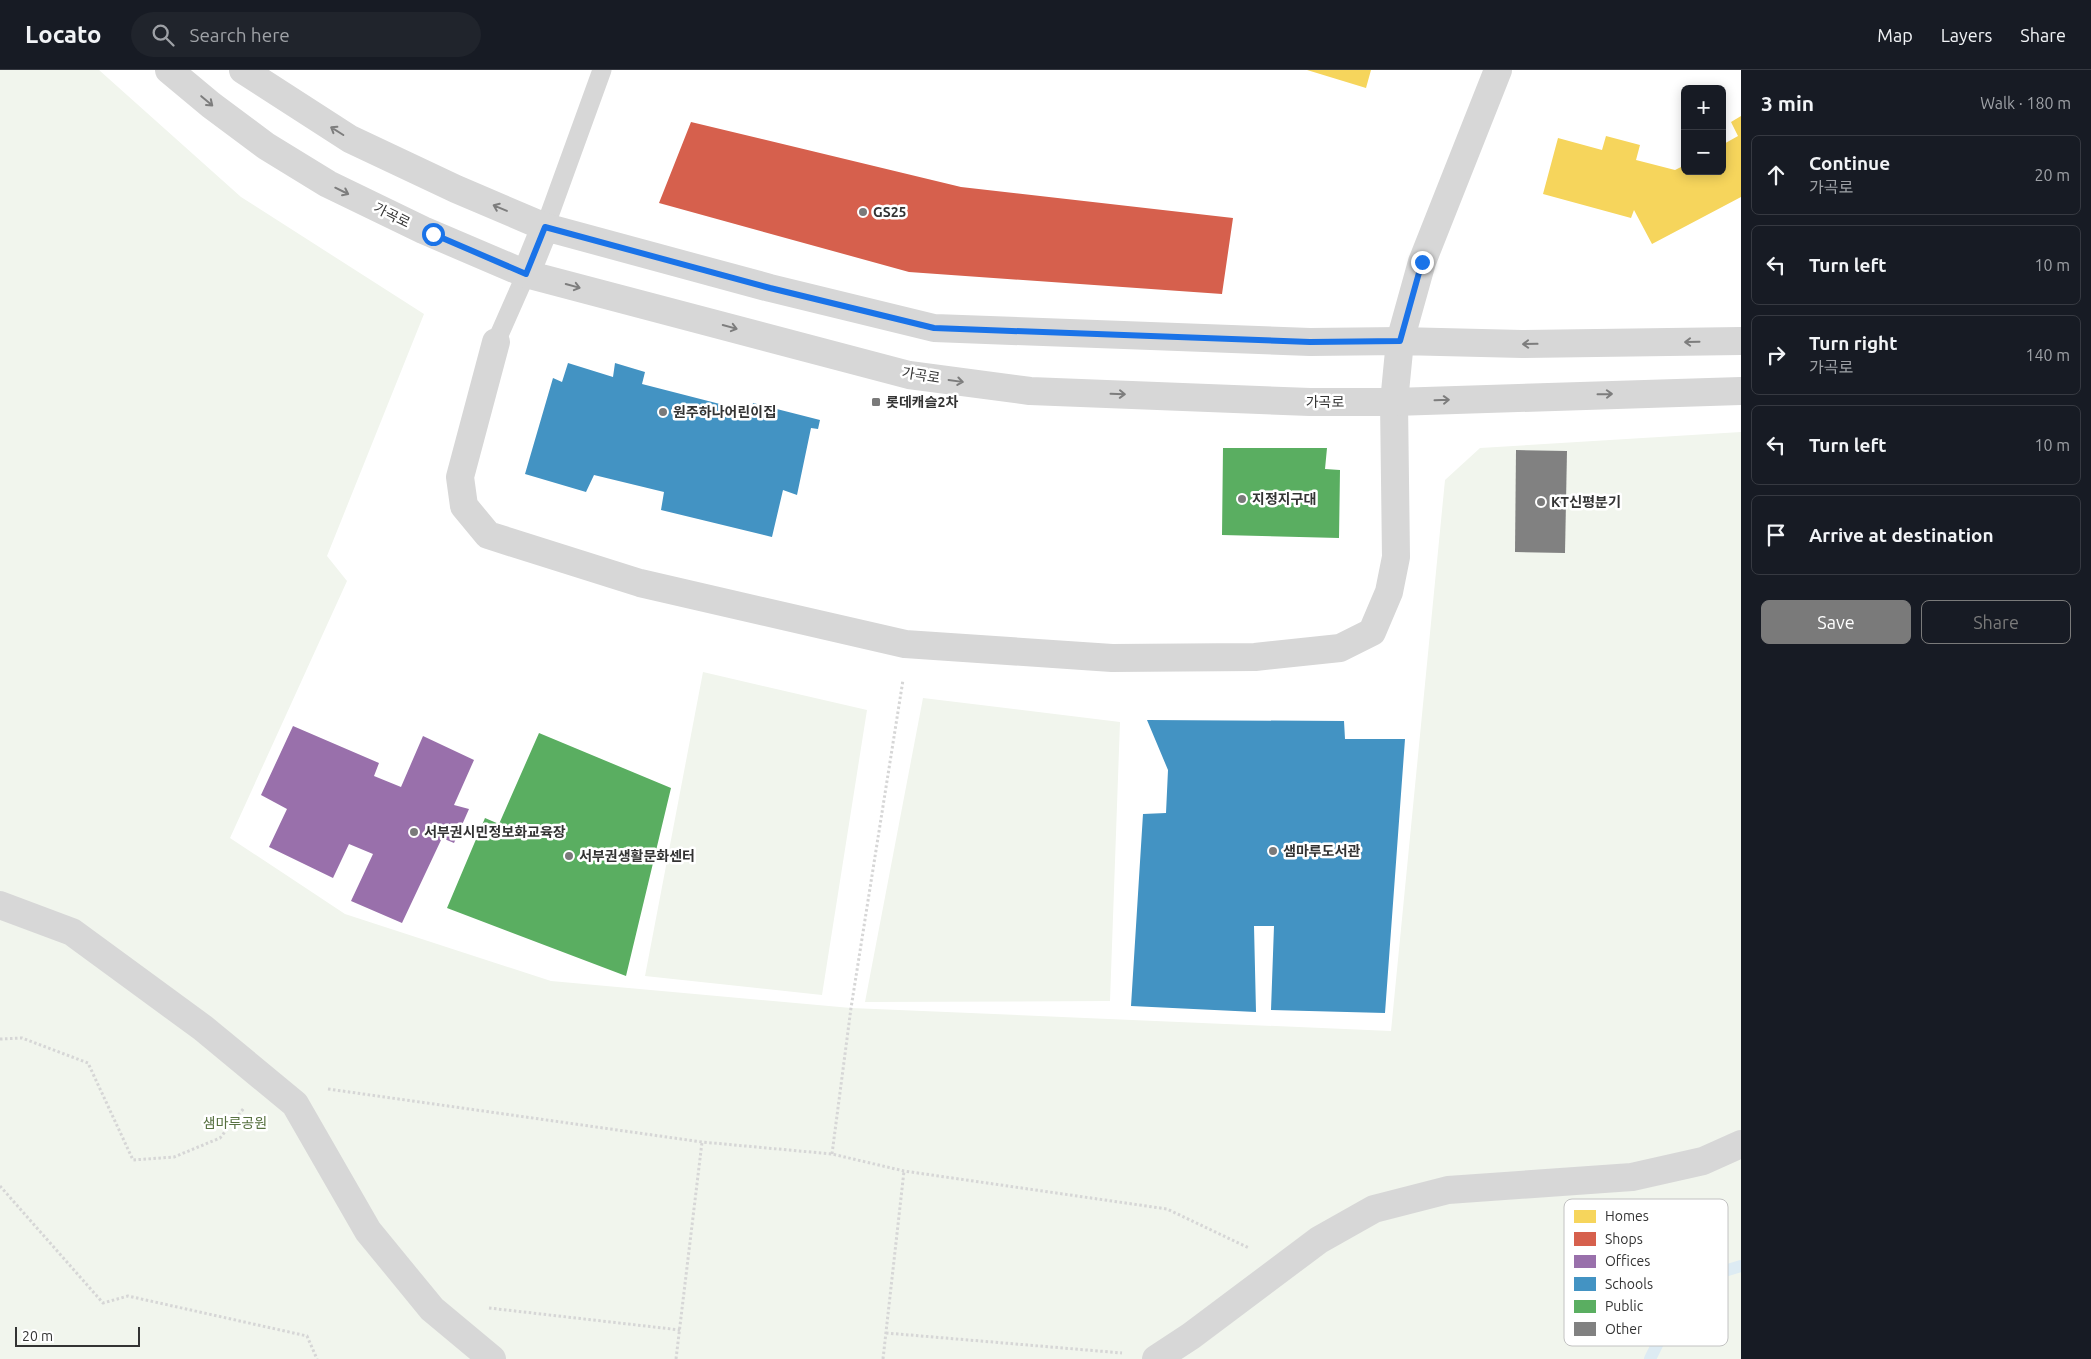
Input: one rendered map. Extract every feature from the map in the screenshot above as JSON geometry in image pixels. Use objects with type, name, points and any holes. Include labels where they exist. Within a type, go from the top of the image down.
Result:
[{"type":"street","name":"가곡로","points":[[170,70],[211,105],[266,146],[328,184],[423,230],[526,274],[909,375],[1030,391],[1292,401],[1394,402],[1741,391]]},
{"type":"street","points":[[243,70],[350,139],[456,190],[545,227],[770,288],[934,328],[1310,342],[1400,341],[1522,344],[1741,341]]},
{"type":"street","points":[[496,342],[460,477],[464,506],[488,535],[640,583],[905,644],[1112,658],[1255,657],[1340,648],[1372,632],[1389,592],[1396,557],[1394,402],[1400,341],[1422,262],[1498,70]]},
{"type":"street","points":[[526,274],[545,227]]},
{"type":"street","points":[[0,905],[72,932],[203,1028],[295,1104],[368,1231],[432,1309],[492,1359]]},
{"type":"street","points":[[1157,1358],[1192,1336],[1319,1240],[1374,1209],[1448,1190],[1632,1177],[1703,1161],[1741,1144]]},
{"type":"lane","points":[[545,227],[602,70]]},
{"type":"lane","points":[[496,342],[526,274]]},
{"type":"path","points":[[832,1154],[851,1008],[903,676]]},
{"type":"path","points":[[0,1039],[22,1038],[88,1063],[133,1160],[174,1157],[220,1138],[266,1080]]},
{"type":"path","points":[[324,1088],[702,1142],[832,1154],[904,1171],[1166,1209],[1286,1266]]},
{"type":"path","points":[[676,1359],[702,1142]]},
{"type":"path","points":[[883,1359],[904,1171]]},
{"type":"path","points":[[0,1186],[103,1303],[128,1296],[307,1336],[317,1359]]},
{"type":"path","points":[[483,1307],[680,1330]]},
{"type":"path","points":[[886,1333],[1157,1358]]},
{"type":"green space","name":"샘마루공원","points":[[0,70],[99,70],[241,197],[424,314],[327,556],[347,581],[230,838],[345,914],[551,981],[851,1008],[1391,1031],[1445,480],[1480,448],[1741,432],[1741,1359],[0,1359]]},
{"type":"green space","points":[[703,672],[867,710],[822,995],[645,976]]},
{"type":"green space","points":[[923,698],[1120,722],[1110,1001],[865,1002]]},
{"type":"building: Homes","points":[[1307,70],[1371,70],[1366,88]]},
{"type":"building: Homes","points":[[1741,116],[1741,197],[1652,244],[1634,210],[1631,218],[1543,194],[1558,138],[1602,150],[1606,136],[1640,145],[1636,160],[1675,170],[1681,167],[1681,175],[1726,175],[1726,143],[1738,136],[1731,122]]},
{"type":"building: Shops","points":[[691,122],[961,187],[1233,218],[1222,294],[909,272],[659,203]]},
{"type":"building: Offices","points":[[293,726],[379,763],[374,776],[401,787],[423,736],[474,760],[454,805],[469,809],[454,843],[442,838],[402,923],[351,901],[373,854],[349,844],[333,878],[269,847],[287,809],[261,795]]},
{"type":"building: Schools","points":[[568,363],[613,377],[615,363],[645,372],[642,384],[751,412],[753,403],[820,420],[818,429],[811,428],[797,495],[783,490],[772,537],[661,510],[664,492],[594,475],[586,492],[525,474],[553,378],[562,382]]},
{"type":"building: Schools","points":[[1147,720],[1344,721],[1345,739],[1405,739],[1385,1013],[1271,1010],[1274,926],[1254,926],[1256,1012],[1131,1006],[1143,814],[1166,813],[1168,770]]},
{"type":"building: Public","points":[[1223,448],[1327,448],[1325,469],[1340,470],[1339,538],[1222,535]]},
{"type":"building: Public","points":[[539,733],[671,788],[626,976],[447,908],[485,818],[499,824]]},
{"type":"building: Other","name":"KT신평분기","points":[[1516,450],[1567,451],[1565,553],[1515,552]]},
{"type":"waterway","points":[[1728,1270],[1741,1266]]},
{"type":"waterway","points":[[1650,1359],[1656,1346]]},
{"type":"place","name":"GS25","points":[[863,212]]},
{"type":"place","name":"롯데캐슬2차","points":[[876,402]]},
{"type":"place","name":"원주하나어린이집","points":[[663,412]]},
{"type":"place","name":"지정지구대","points":[[1242,499]]},
{"type":"place","name":"KT신평분기","points":[[1541,502]]},
{"type":"place","name":"서부권시민정보화교육장","points":[[414,832]]},
{"type":"place","name":"샘마루도서관","points":[[1273,851]]},
{"type":"place","name":"서부권생활문화센터","points":[[569,856]]},
{"type":"route","points":[[433,234],[526,274],[545,227],[770,288],[934,328],[1310,342],[1400,341],[1422,262]]}]
